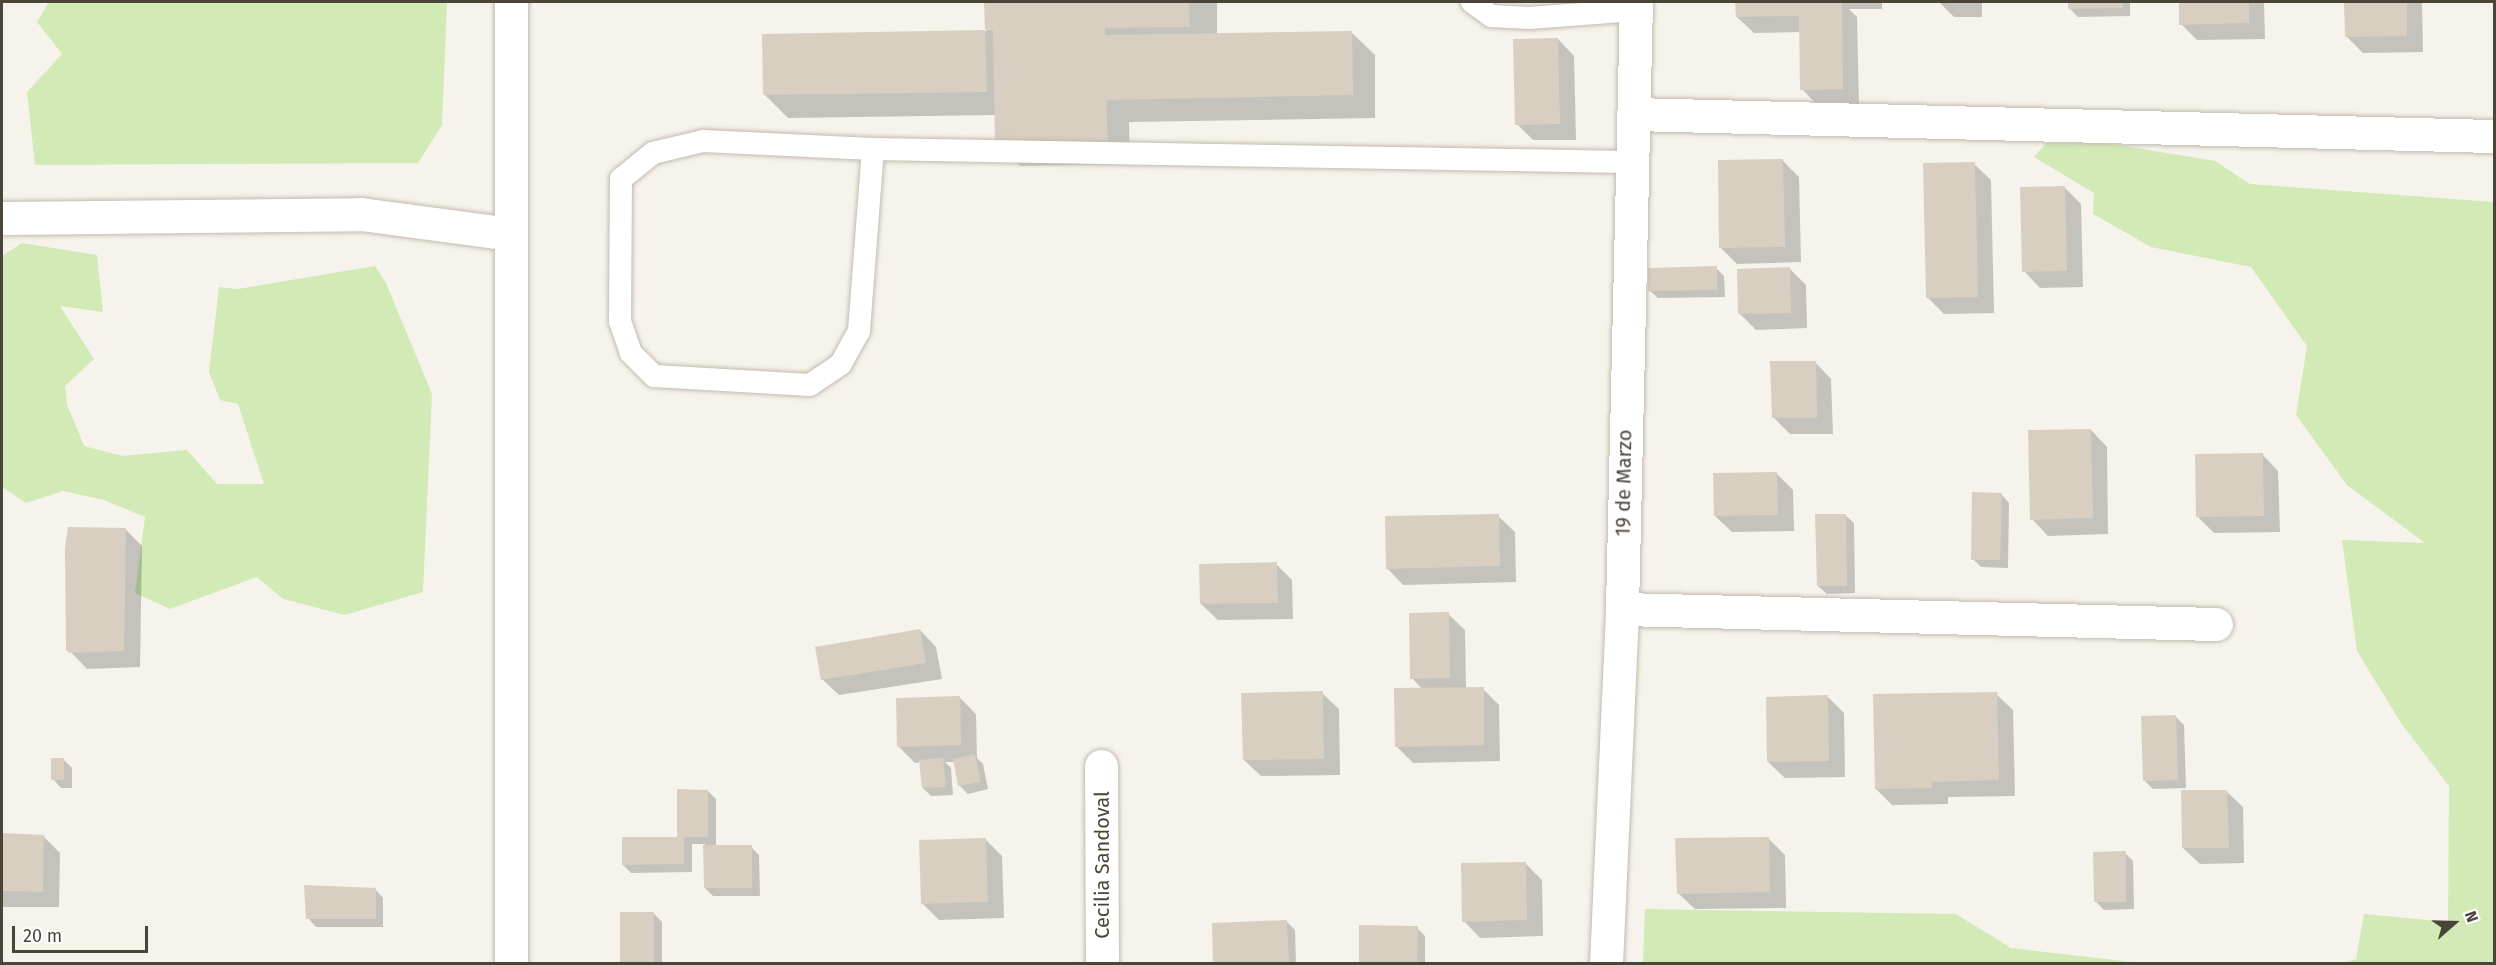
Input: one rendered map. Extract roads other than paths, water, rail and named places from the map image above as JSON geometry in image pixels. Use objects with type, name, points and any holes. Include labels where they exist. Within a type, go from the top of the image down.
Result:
[{"type":"street","points":[[511,2],[511,963]]},
{"type":"street","name":"19 de Marzo","points":[[1606,963],[1622,609],[1629,162],[1635,114],[1636,6]]},
{"type":"street","points":[[1635,114],[2494,136]]},
{"type":"street","points":[[2,218],[361,214],[511,234]]},
{"type":"street","points":[[1622,609],[2216,624]]},
{"type":"street","name":"Cecilia Sandoval","points":[[1101,766],[1102,963]]},
{"type":"lane","points":[[1472,2],[1491,16],[1529,18],[1636,6]]},
{"type":"lane","points":[[873,149],[859,331],[841,364],[810,385],[654,376],[631,353],[620,321],[621,179],[653,153],[703,141],[873,149],[1629,162]]}]
